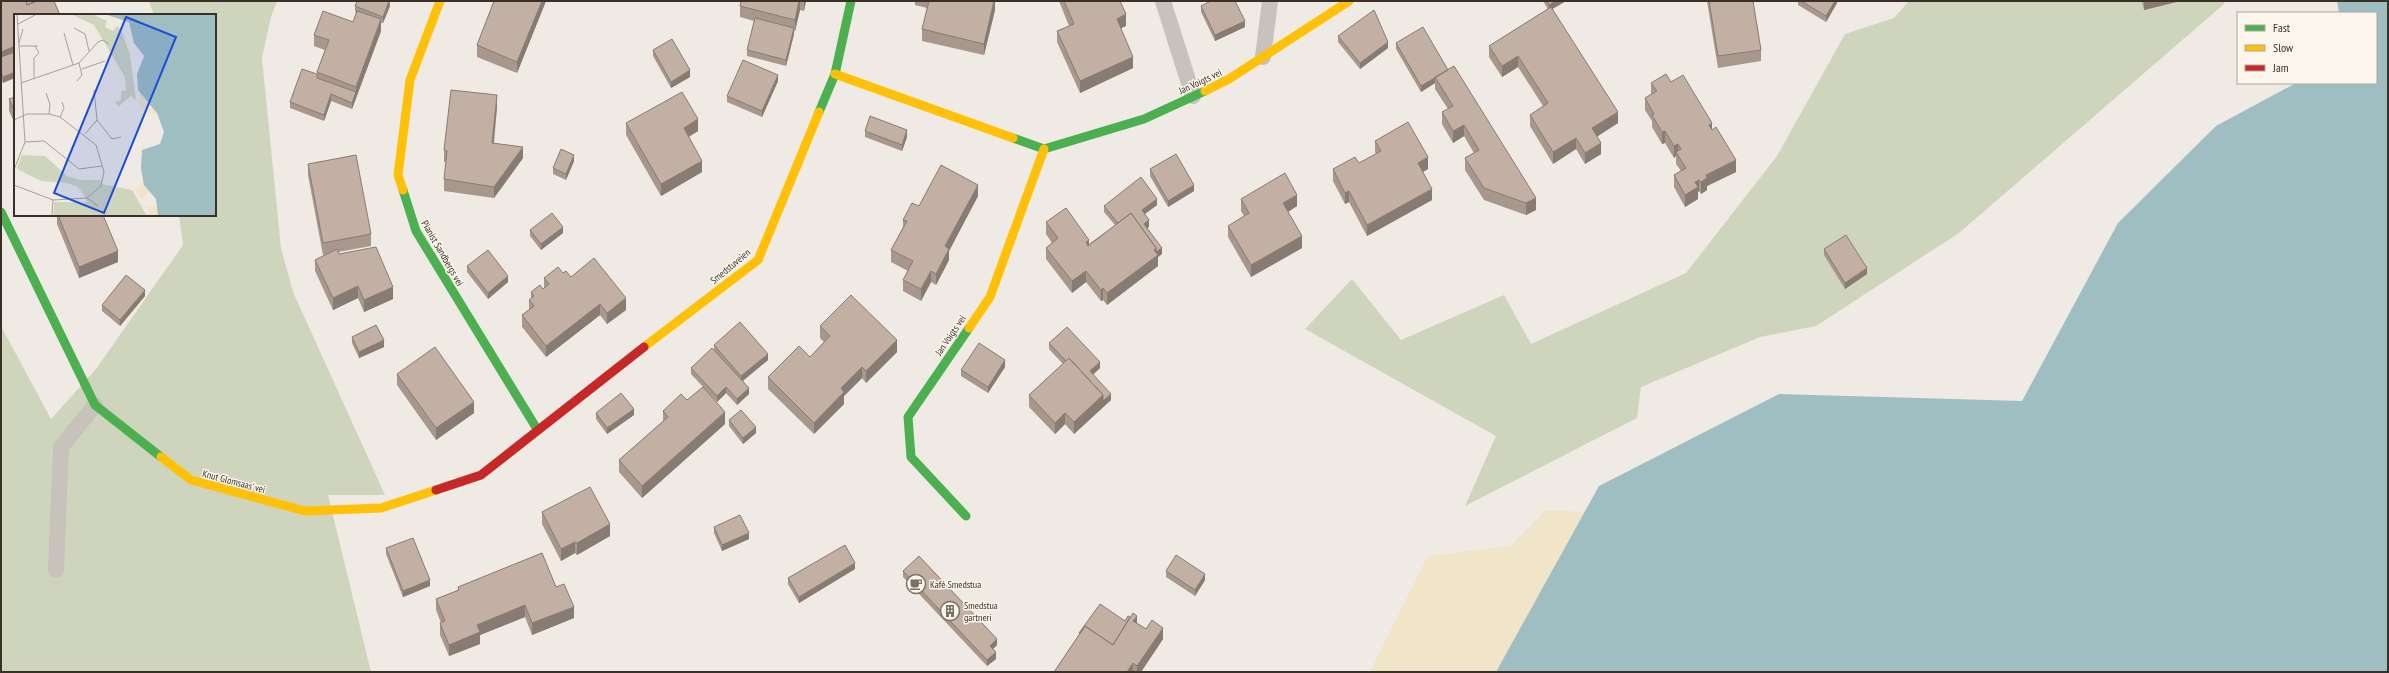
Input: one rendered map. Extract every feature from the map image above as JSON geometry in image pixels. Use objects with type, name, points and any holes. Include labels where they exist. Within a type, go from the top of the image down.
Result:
[{"type":"street","name":"Pianist Sandbergs vei","points":[[440,1],[410,80],[398,175],[416,231],[537,429]]},
{"type":"street","name":"Smedstuveien","points":[[537,429],[758,260],[836,74],[851,1]]},
{"type":"street","name":"Jan Voigts vei","points":[[966,516],[911,457],[908,417],[990,297],[1044,149],[1144,119],[1229,79],[1349,1]]},
{"type":"street","points":[[836,74],[1044,149]]},
{"type":"street","name":"Knut Glomsaas' vei","points":[[1,212],[95,405],[191,480],[306,511],[381,508],[482,475],[537,429]]},
{"type":"lane","points":[[1163,1],[1193,96]]},
{"type":"lane","points":[[1263,57],[1270,1]]},
{"type":"lane","points":[[56,570],[61,447],[95,405]]},
{"type":"green space","points":[[149,1],[277,1],[271,17],[262,58],[281,248],[293,292],[385,495],[328,495],[371,672],[1,672],[1,326],[51,419],[96,369],[183,245],[179,216],[216,216],[216,14],[154,14]]},
{"type":"green space","points":[[1909,1],[2225,1],[2224,4],[1959,233],[1816,326],[1760,337],[1641,387],[1637,418],[1465,506],[1496,436],[1305,329],[1352,279],[1401,340],[1504,295],[1531,344],[1686,273],[1777,156],[1845,34],[1894,18]]},
{"type":"sand","points":[[1545,510],[1585,512],[1496,672],[1370,672],[1428,556],[1511,546]]},
{"type":"water","points":[[2337,1],[2388,1],[2388,672],[1496,672],[1599,486],[1779,394],[2022,401],[2118,223],[2216,126],[2294,84],[2377,84],[2377,12],[2339,12]]},
{"type":"building","points":[[1,1],[26,1],[27,5],[37,1],[54,1],[60,14],[14,14],[14,46],[1,52]]},
{"type":"building","points":[[26,1],[37,1],[27,5]]},
{"type":"building","points":[[357,1],[389,1],[383,17],[355,6]]},
{"type":"building","points":[[494,1],[542,1],[517,62],[477,45]]},
{"type":"building","points":[[741,1],[799,1],[795,20],[740,6]]},
{"type":"building","points":[[929,1],[994,1],[984,44],[922,29]]},
{"type":"building","points":[[1064,1],[1120,1],[1126,14],[1117,19],[1133,57],[1080,81],[1057,31],[1074,24]]},
{"type":"building","points":[[1211,1],[1235,1],[1245,21],[1215,35],[1201,6]]},
{"type":"building","points":[[1547,1],[1556,1],[1549,5]]},
{"type":"building","points":[[1709,1],[1753,1],[1761,50],[1718,56]]},
{"type":"building","points":[[1801,1],[1835,1],[1826,16]]},
{"type":"building","points":[[1551,7],[1618,112],[1592,128],[1601,143],[1585,153],[1576,138],[1553,152],[1530,115],[1548,103],[1518,56],[1502,66],[1489,46]]},
{"type":"building","points":[[1374,10],[1388,42],[1360,63],[1338,36]]},
{"type":"building","points":[[323,11],[353,22],[357,11],[381,19],[356,87],[317,72],[329,40],[314,35]]},
{"type":"building","points":[[755,18],[794,28],[786,60],[747,50]]},
{"type":"building","points":[[1423,27],[1448,70],[1421,86],[1396,43]]},
{"type":"building","points":[[672,39],[690,70],[671,82],[653,50]]},
{"type":"building","points":[[14,52],[14,72],[3,77],[1,73],[1,57]]},
{"type":"building","points":[[743,60],[778,75],[762,111],[727,96]]},
{"type":"building","points":[[1454,66],[1536,198],[1526,203],[1484,188],[1465,158],[1479,150],[1464,125],[1453,131],[1442,112],[1453,106],[1435,77]]},
{"type":"building","points":[[302,69],[317,74],[317,78],[356,92],[352,103],[331,94],[324,115],[290,102]]},
{"type":"building","points":[[1666,74],[1671,82],[1683,75],[1712,123],[1709,125],[1712,130],[1716,127],[1736,160],[1706,175],[1707,178],[1701,182],[1699,180],[1695,182],[1698,187],[1685,195],[1674,175],[1686,168],[1676,152],[1681,149],[1678,144],[1674,146],[1665,131],[1662,132],[1652,115],[1654,114],[1645,98],[1657,91],[1651,83]]},
{"type":"building","points":[[451,90],[497,95],[492,143],[523,147],[494,187],[444,179],[447,151],[444,150]]},
{"type":"building","points":[[682,92],[698,119],[684,128],[702,161],[661,184],[626,123]]},
{"type":"building","points":[[14,97],[14,110],[9,99]]},
{"type":"building","points":[[870,116],[907,130],[902,145],[865,131]]},
{"type":"building","points":[[1408,122],[1428,157],[1418,163],[1432,189],[1367,225],[1349,191],[1345,193],[1333,169],[1355,157],[1359,163],[1381,151],[1375,141]]},
{"type":"building","points":[[561,149],[574,155],[566,174],[553,168]]},
{"type":"building","points":[[1176,154],[1194,185],[1168,201],[1150,169]]},
{"type":"building","points":[[356,155],[371,234],[323,243],[308,164]]},
{"type":"building","points":[[941,165],[978,185],[945,246],[949,249],[936,274],[931,271],[921,289],[903,280],[913,261],[891,250],[907,221],[903,220],[912,203],[919,206]]},
{"type":"building","points":[[1285,173],[1297,195],[1283,203],[1302,236],[1251,265],[1228,226],[1249,213],[1241,199]]},
{"type":"building","points":[[1141,177],[1157,199],[1142,210],[1149,220],[1144,224],[1162,248],[1156,252],[1156,248],[1131,213],[1118,223],[1104,206]]},
{"type":"building","points":[[1066,208],[1089,240],[1086,242],[1088,246],[1131,213],[1156,248],[1154,250],[1158,255],[1107,293],[1103,288],[1101,290],[1086,271],[1072,281],[1046,248],[1058,238],[1046,222]]},
{"type":"building","points":[[552,213],[563,227],[541,244],[530,230]]},
{"type":"building","points":[[58,216],[103,216],[118,251],[79,267]]},
{"type":"building","points":[[1846,235],[1867,268],[1845,283],[1824,249]]},
{"type":"building","points":[[376,247],[393,287],[364,300],[358,286],[333,298],[315,260],[337,249],[339,254]]},
{"type":"building","points":[[488,250],[508,276],[488,293],[467,266]]},
{"type":"building","points":[[594,258],[626,298],[607,313],[600,304],[546,346],[522,315],[534,306],[529,300],[534,296],[531,292],[540,285],[543,289],[549,284],[544,278],[558,267],[563,273],[566,271],[571,277]]},
{"type":"building","points":[[126,275],[145,290],[120,320],[102,305]]},
{"type":"building","points":[[851,295],[897,340],[866,371],[862,367],[841,388],[844,392],[814,423],[768,377],[799,346],[810,357],[830,336],[820,326]]},
{"type":"building","points":[[740,322],[768,354],[741,376],[714,345]]},
{"type":"building","points":[[376,325],[384,340],[359,352],[352,337]]},
{"type":"building","points":[[1067,327],[1100,362],[1090,371],[1111,394],[1103,401],[1103,395],[1069,358],[1066,361],[1049,343]]},
{"type":"building","points":[[979,343],[1005,360],[988,387],[961,370]]},
{"type":"building","points":[[435,347],[474,402],[436,428],[397,374]]},
{"type":"building","points":[[712,348],[749,388],[737,399],[726,387],[717,396],[691,368]]},
{"type":"building","points":[[1069,358],[1103,395],[1074,422],[1065,413],[1055,423],[1029,395]]},
{"type":"building","points":[[703,387],[725,412],[642,486],[619,460],[668,417],[663,411],[681,394],[687,400]]},
{"type":"building","points":[[621,393],[634,409],[607,428],[596,413]]},
{"type":"building","points":[[741,410],[756,427],[743,438],[729,420]]},
{"type":"building","points":[[590,487],[610,524],[577,543],[575,542],[561,549],[542,512]]},
{"type":"building","points":[[740,515],[749,533],[722,545],[714,527]]},
{"type":"building","points":[[413,538],[430,580],[403,591],[386,548]]},
{"type":"building","points":[[845,545],[855,563],[799,597],[788,578]]},
{"type":"building","points":[[542,553],[556,587],[564,584],[574,607],[532,623],[525,605],[477,625],[480,632],[449,645],[440,623],[445,621],[436,599],[459,590],[458,587]]},
{"type":"building","points":[[1176,555],[1205,574],[1195,590],[1166,571]]},
{"type":"building","name":"Smedstua gartneri","points":[[919,556],[997,639],[990,646],[996,652],[987,660],[903,571]]},
{"type":"building","points":[[1100,604],[1125,621],[1128,616],[1130,617],[1113,645],[1085,626],[1080,634],[1079,633]]},
{"type":"building","points":[[1133,613],[1137,616],[1133,621],[1146,629],[1152,620],[1163,628],[1137,666],[1133,663],[1127,672],[1054,672],[1085,626],[1113,645]]},
{"type":"traffic: fast","points":[[819,112],[835,74],[851,1]]},
{"type":"traffic: fast","points":[[1013,138],[1044,149],[1144,119],[1205,91]]},
{"type":"traffic: fast","points":[[403,190],[416,231],[537,429]]},
{"type":"traffic: fast","points":[[1,212],[95,405],[161,457]]},
{"type":"traffic: fast","points":[[966,516],[911,457],[908,417],[969,328]]},
{"type":"traffic: slow","points":[[403,190],[398,175],[410,80],[440,1]]},
{"type":"traffic: slow","points":[[1205,91],[1229,79],[1349,1]]},
{"type":"traffic: slow","points":[[835,74],[1013,138]]},
{"type":"traffic: slow","points":[[644,347],[758,260],[819,112]]},
{"type":"traffic: slow","points":[[969,328],[990,297],[1044,149]]},
{"type":"traffic: slow","points":[[161,457],[191,480],[305,511],[381,508],[436,490]]},
{"type":"traffic: jam","points":[[436,490],[481,475],[644,347]]},
{"type":"place","name":"Kafé Smedstua","points":[[916,584]]},
{"type":"place","name":"Smedstua gartneri","points":[[950,611]]}]
